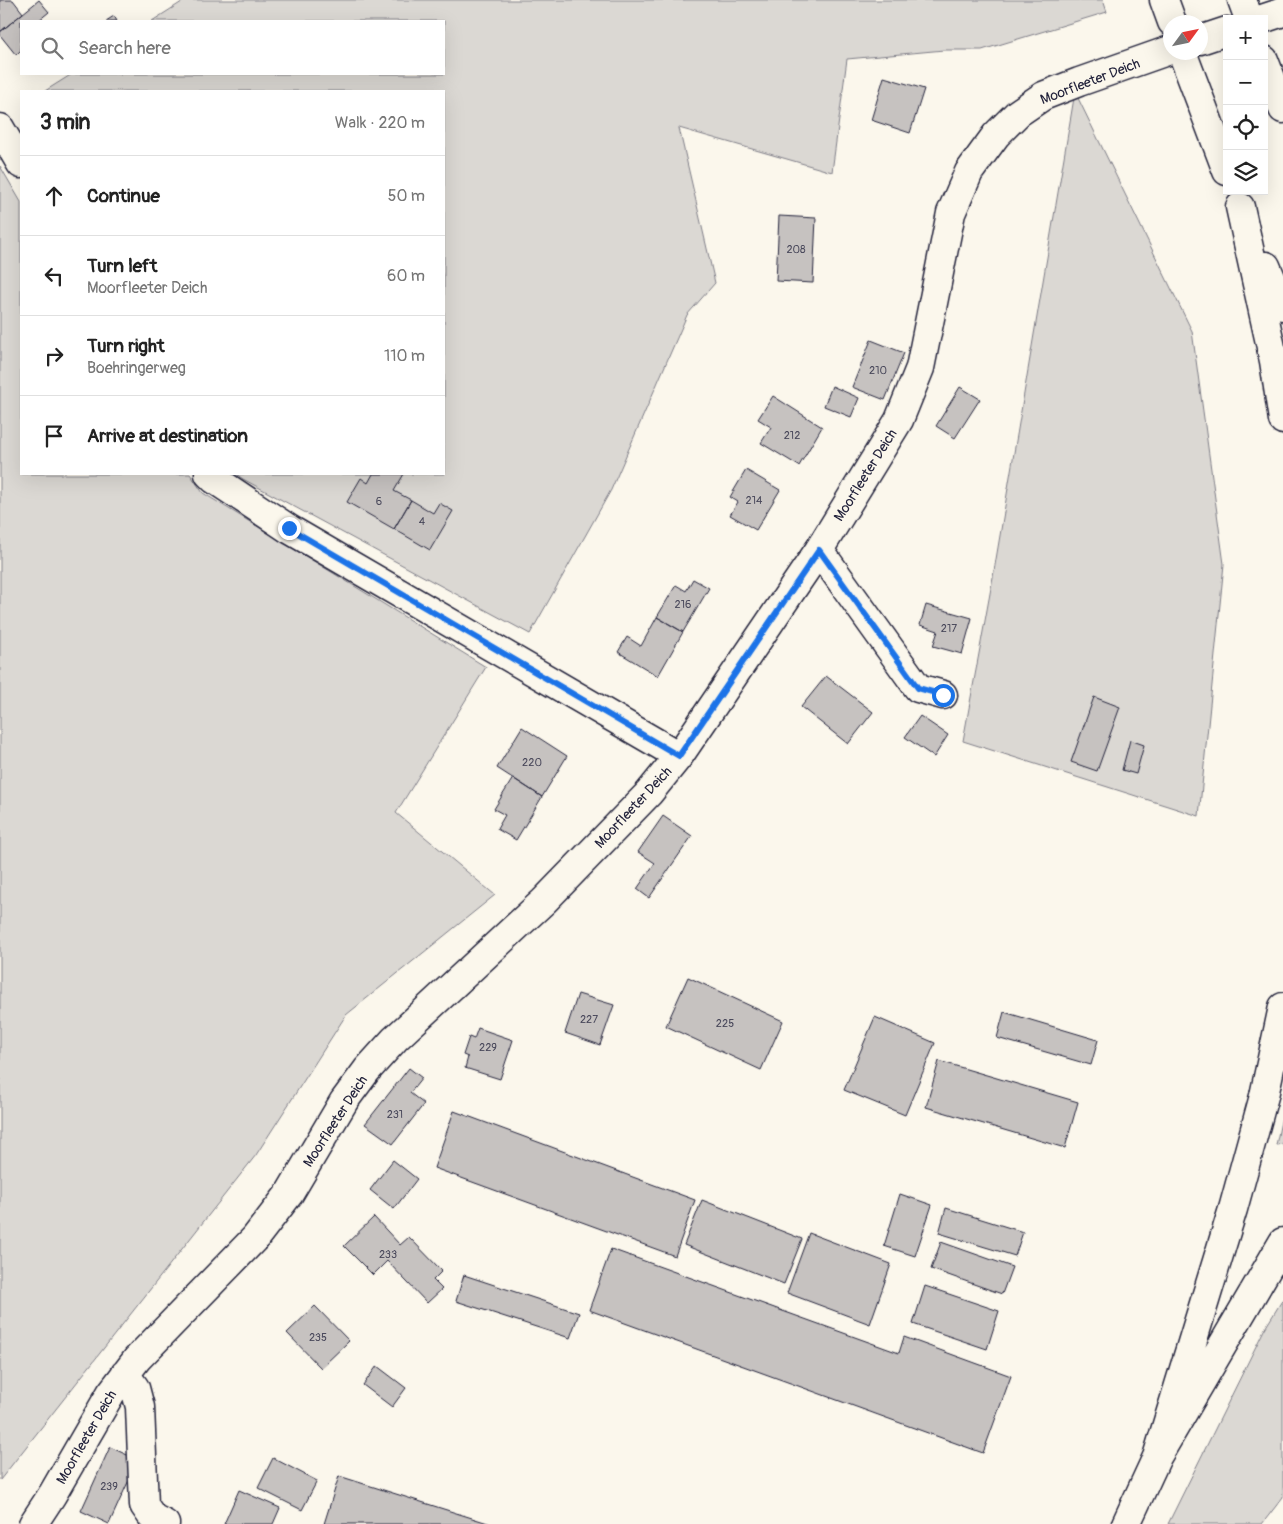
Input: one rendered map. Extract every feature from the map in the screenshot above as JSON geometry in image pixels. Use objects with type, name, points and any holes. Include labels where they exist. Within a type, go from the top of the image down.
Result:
[{"type":"main road","points":[[1164,0],[1169,15]]},
{"type":"main road","points":[[1249,11],[1283,12]]},
{"type":"main road","points":[[1208,37],[1223,32]]},
{"type":"main road","name":"Moorfleeter Deich","points":[[33,1524],[111,1393],[137,1359],[255,1238],[288,1194],[344,1101],[367,1070],[395,1039],[544,900],[649,793],[679,756],[819,550],[899,420],[920,368],[951,213],[969,172],[996,135],[1018,113],[1043,96],[1079,82],[1163,59]]},
{"type":"main road","points":[[1181,60],[1223,161]]},
{"type":"main road","points":[[1268,70],[1283,109]]},
{"type":"main road","points":[[0,128],[20,162]]},
{"type":"main road","points":[[1237,199],[1283,306]]},
{"type":"main road","points":[[1237,199],[1274,361],[1283,420]]},
{"type":"main road","points":[[210,475],[289,528],[679,756]]},
{"type":"main road","points":[[819,550],[918,688],[943,695]]},
{"type":"main road","points":[[1156,1457],[1233,1210],[1264,1096],[1283,1007]]},
{"type":"main road","points":[[1126,1524],[1156,1457],[1283,1242]]},
{"type":"main road","points":[[125,1374],[135,1388],[140,1407],[144,1505],[154,1518],[164,1524]]},
{"type":"shaded area","points":[[185,0],[1103,0],[1107,12],[982,50],[944,50],[847,59],[832,172],[679,128],[715,283],[687,315],[611,490],[530,634],[237,475],[445,475],[445,90],[47,90],[70,75],[445,75],[445,20],[154,20]]},
{"type":"shaded area","points":[[1075,92],[1192,331],[1224,564],[1199,816],[963,741],[993,577]]},
{"type":"shaded area","points":[[0,166],[20,200],[20,475],[191,475],[203,493],[486,667],[396,813],[495,895],[346,1015],[256,1155],[0,1480]]},
{"type":"shaded area","points":[[1283,1112],[1283,1144],[1276,1145]]},
{"type":"shaded area","points":[[1283,1299],[1283,1497],[1262,1524],[1168,1524],[1264,1330]]},
{"type":"building","points":[[0,0],[13,0],[23,13],[0,32]]},
{"type":"building","points":[[39,0],[49,12],[39,20],[20,20],[20,51],[16,55],[0,35],[0,32]]},
{"type":"building","points":[[114,16],[116,20],[108,20]]},
{"type":"building","points":[[884,77],[924,89],[910,133],[871,120]]},
{"type":"building","points":[[779,216],[816,218],[813,283],[776,281]]},
{"type":"building","points":[[871,340],[904,353],[885,400],[852,387]]},
{"type":"building","points":[[832,386],[859,398],[851,417],[824,406]]},
{"type":"building","points":[[960,387],[980,399],[955,438],[936,426]]},
{"type":"building","points":[[773,396],[822,427],[799,466],[761,443],[771,427],[758,419]]},
{"type":"building","points":[[746,470],[780,490],[756,530],[730,515],[738,502],[730,497]]},
{"type":"building","points":[[372,475],[403,475],[394,491],[411,500],[394,529],[347,502],[361,478],[368,483]]},
{"type":"building","points":[[411,500],[433,513],[439,503],[453,511],[430,550],[394,529]]},
{"type":"building","points":[[693,579],[709,588],[683,632],[657,617],[676,585],[686,591]]},
{"type":"building","points":[[926,605],[972,618],[962,654],[933,646],[938,631],[920,625]]},
{"type":"building","points":[[657,617],[683,632],[658,676],[618,652],[627,637],[641,646]]},
{"type":"building","points":[[826,676],[873,712],[848,744],[801,707]]},
{"type":"building","points":[[1094,697],[1120,707],[1097,771],[1071,762]]},
{"type":"building","points":[[920,716],[948,735],[934,757],[905,737]]},
{"type":"building","points":[[522,727],[567,756],[542,797],[497,768]]},
{"type":"building","points":[[1130,740],[1144,745],[1136,774],[1122,770]]},
{"type":"building","points":[[513,778],[542,797],[516,840],[497,829],[505,815],[494,809]]},
{"type":"building","points":[[663,816],[692,836],[649,898],[637,889],[655,863],[638,852]]},
{"type":"building","points":[[688,977],[783,1021],[761,1070],[666,1026]]},
{"type":"building","points":[[578,994],[614,1005],[600,1045],[565,1033]]},
{"type":"building","points":[[1004,1012],[1098,1040],[1091,1065],[997,1038]]},
{"type":"building","points":[[875,1017],[935,1043],[905,1115],[844,1090]]},
{"type":"building","points":[[478,1028],[513,1040],[500,1079],[465,1068],[468,1057],[463,1055],[469,1037],[474,1039]]},
{"type":"building","points":[[939,1061],[1078,1102],[1065,1148],[926,1107]]},
{"type":"building","points":[[409,1068],[422,1078],[410,1093],[424,1104],[393,1144],[365,1124]]},
{"type":"building","points":[[454,1111],[695,1200],[675,1256],[434,1168]]},
{"type":"building","points":[[393,1160],[417,1179],[394,1209],[370,1190]]},
{"type":"building","points":[[900,1194],[932,1205],[915,1256],[884,1246]]},
{"type":"building","points":[[702,1200],[802,1239],[784,1284],[684,1245]]},
{"type":"building","points":[[946,1208],[1023,1232],[1015,1256],[939,1233]]},
{"type":"building","points":[[374,1217],[400,1245],[409,1237],[442,1271],[433,1280],[442,1289],[427,1303],[387,1261],[373,1275],[344,1246]]},
{"type":"building","points":[[809,1233],[891,1264],[870,1324],[787,1293]]},
{"type":"building","points":[[941,1242],[1012,1267],[1002,1294],[931,1269]]},
{"type":"building","points":[[611,1249],[899,1353],[904,1337],[1011,1376],[983,1453],[589,1310]]},
{"type":"building","points":[[464,1275],[579,1313],[570,1338],[456,1301]]},
{"type":"building","points":[[925,1286],[999,1311],[987,1349],[913,1324]]},
{"type":"building","points":[[315,1306],[349,1341],[321,1368],[287,1333]]},
{"type":"building","points":[[377,1366],[406,1388],[392,1407],[363,1385]]},
{"type":"building","points":[[110,1447],[138,1460],[109,1524],[81,1511]]},
{"type":"building","points":[[273,1458],[317,1481],[302,1510],[258,1488]]},
{"type":"building","points":[[339,1476],[491,1524],[324,1524]]},
{"type":"building","points":[[239,1490],[280,1508],[273,1524],[224,1524]]},
{"type":"route","points":[[289,528],[679,756],[819,550],[918,688],[943,695]]}]
